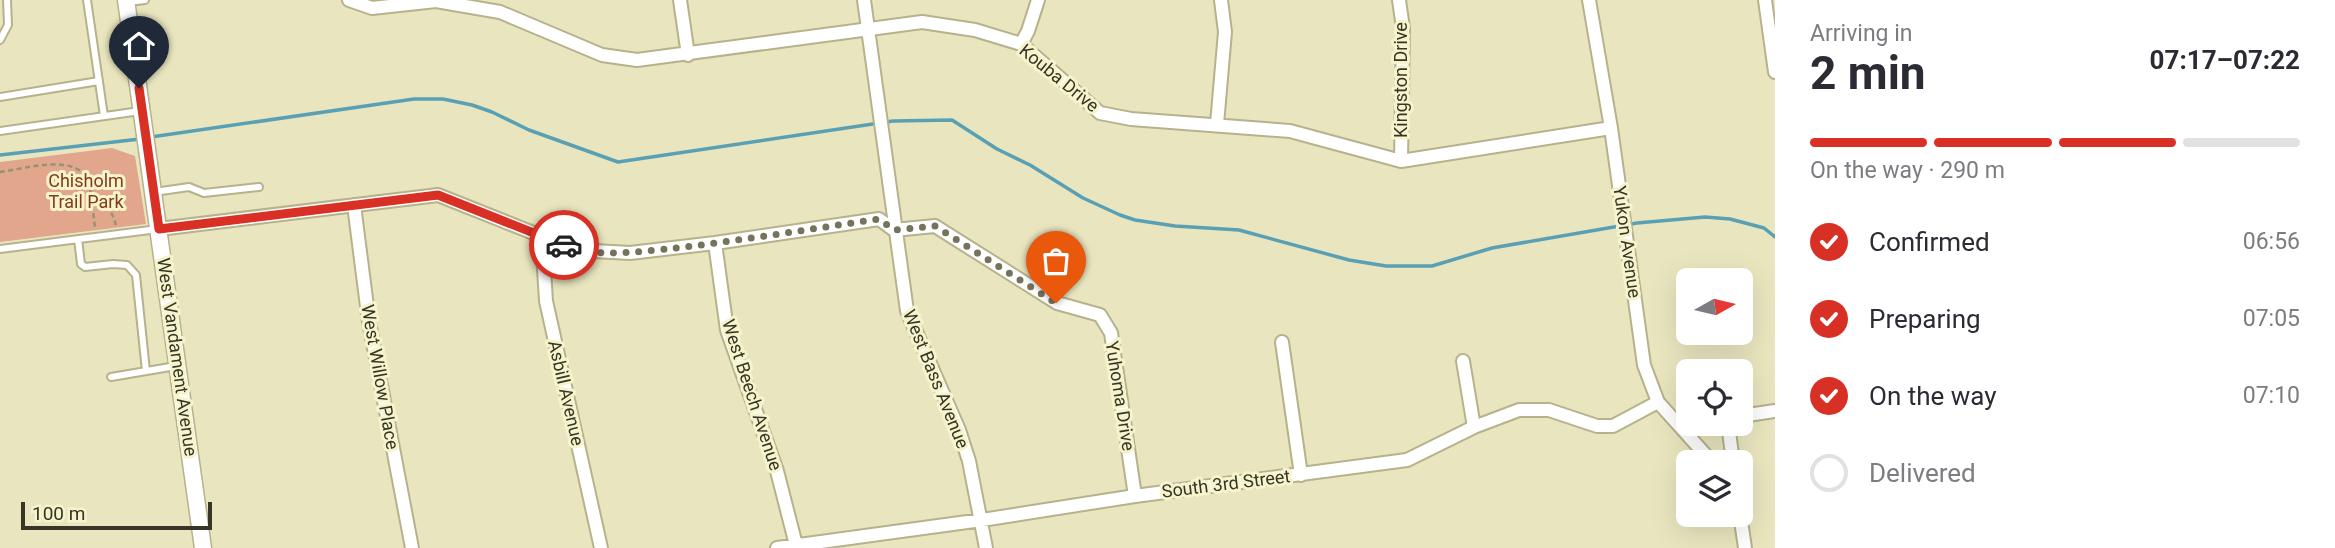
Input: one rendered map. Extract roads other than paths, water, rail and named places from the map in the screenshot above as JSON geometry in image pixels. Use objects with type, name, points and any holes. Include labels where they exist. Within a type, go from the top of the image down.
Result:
[{"type":"street","name":"Kouba Drive","points":[[349,0],[372,8],[436,1],[499,6],[602,55],[637,60],[922,22],[975,30],[1021,44],[1100,113],[1130,119],[1290,131],[1401,160],[1611,128]]},
{"type":"street","points":[[680,0],[688,55]]},
{"type":"street","name":"West Bass Avenue","points":[[864,0],[907,312],[959,430],[969,461],[986,548]]},
{"type":"street","points":[[1021,44],[1038,0]]},
{"type":"street","points":[[1217,124],[1225,32],[1220,0]]},
{"type":"street","name":"Kingston Drive","points":[[1399,0],[1403,28],[1401,160]]},
{"type":"street","name":"Yukon Avenue","points":[[1589,0],[1611,128],[1644,365],[1658,402],[1676,417]]},
{"type":"street","points":[[1765,0],[1775,72]]},
{"type":"street","name":"West Vandament Avenue","points":[[126,1],[203,548]]},
{"type":"street","name":"Yuhoma Drive","points":[[159,229],[438,195],[576,250],[630,253],[879,219],[894,230],[935,226],[1056,303],[1100,315],[1111,333],[1135,496]]},
{"type":"street","name":"West Willow Place","points":[[354,205],[369,322],[412,548]]},
{"type":"street","name":"Asbill Avenue","points":[[542,236],[546,301],[601,548]]},
{"type":"street","name":"West Beech Avenue","points":[[715,243],[727,330],[777,471],[796,545]]},
{"type":"street","points":[[1282,341],[1301,475]]},
{"type":"street","points":[[1463,360],[1474,426]]},
{"type":"street","name":"South 3rd Street","points":[[777,548],[1407,460],[1474,426],[1519,410],[1549,410],[1597,426],[1613,426],[1658,402]]},
{"type":"street","points":[[1753,414],[1775,411]]},
{"type":"street","points":[[1742,527],[1745,548]]},
{"type":"lane","points":[[0,40],[8,25],[7,0]]},
{"type":"lane","points":[[87,0],[104,116]]},
{"type":"lane","points":[[126,1],[145,0]]},
{"type":"lane","points":[[0,97],[99,81]]},
{"type":"lane","points":[[0,131],[104,116],[143,118]]},
{"type":"lane","points":[[154,192],[189,187],[204,192],[259,187]]},
{"type":"lane","points":[[0,249],[159,229]]},
{"type":"lane","points":[[78,239],[81,264],[85,267],[127,265],[136,275],[146,371]]},
{"type":"lane","points":[[111,377],[178,366]]},
{"type":"waterway","points":[[151,137],[414,99],[443,99],[492,112],[529,130],[618,162],[893,121],[952,120],[1083,198],[1120,215],[1175,226],[1239,230],[1349,260],[1386,266],[1432,266],[1492,248],[1637,223],[1705,217],[1730,219],[1764,228],[1775,237]]},
{"type":"waterway","points":[[0,155],[140,139]]},
{"type":"park label","name":"Chisholm Trail Park","points":[[86,191]]}]
